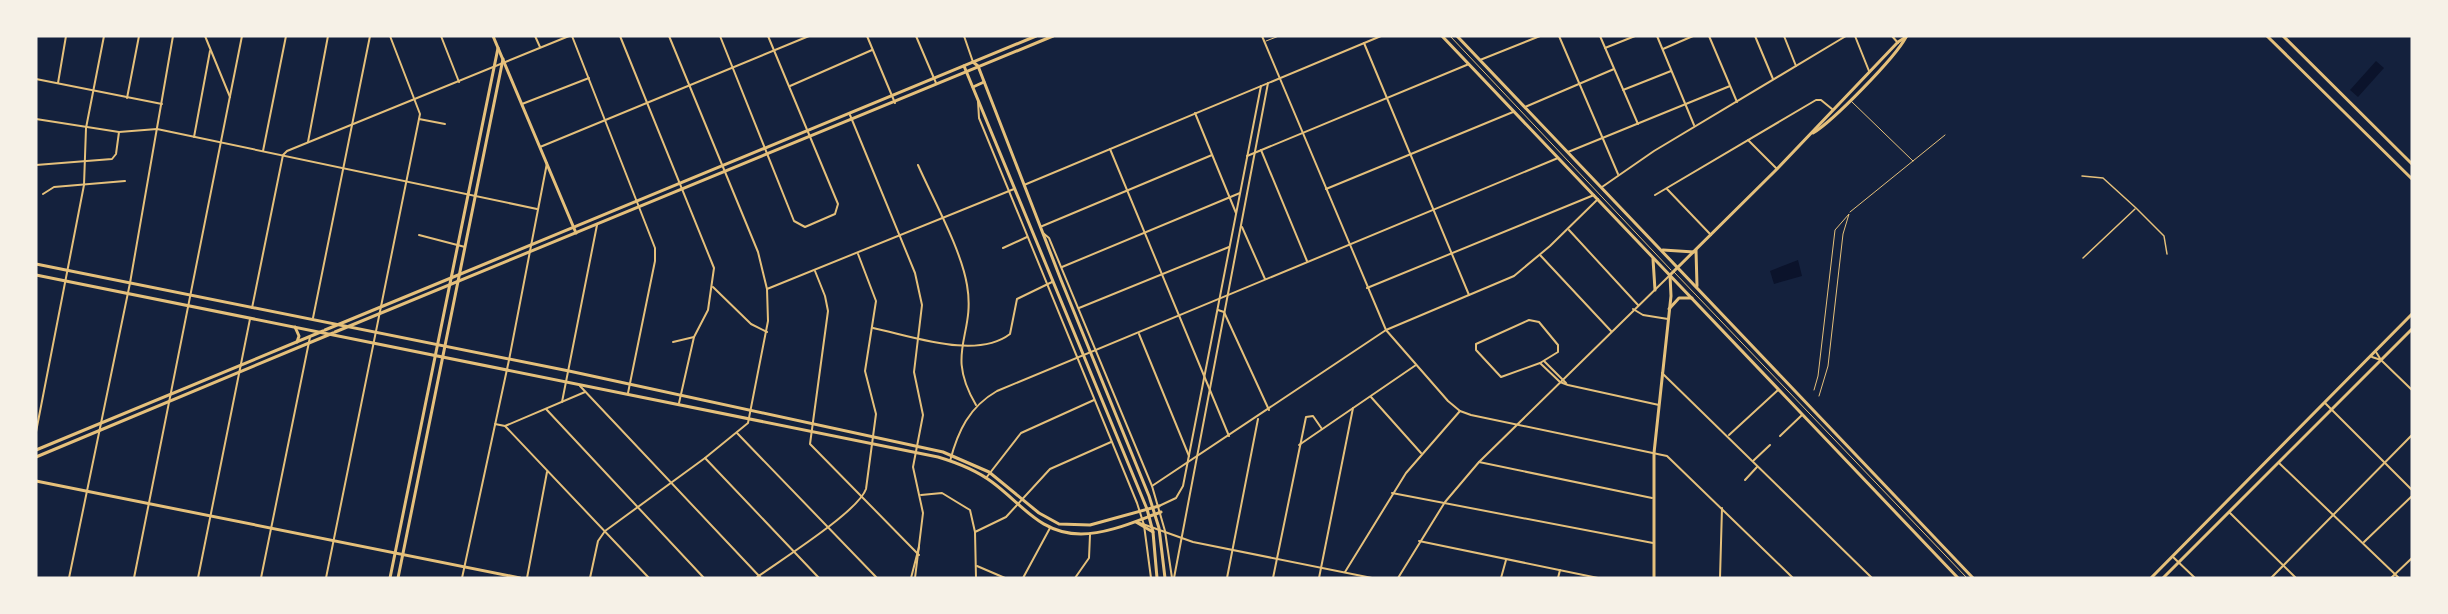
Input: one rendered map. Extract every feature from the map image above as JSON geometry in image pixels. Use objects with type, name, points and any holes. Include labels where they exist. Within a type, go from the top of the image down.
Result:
[{"type":"main road","points":[[398,578],[503,65],[503,59],[493,36]]},
{"type":"main road","points":[[36,450],[850,115],[1036,36]]},
{"type":"main road","points":[[36,457],[1053,36]]},
{"type":"main road","points":[[1442,36],[1653,257],[1672,273],[1693,299],[1778,390],[1958,578]]},
{"type":"main road","points":[[1457,36],[1973,578]]},
{"type":"main road","points":[[2267,36],[2412,179]]},
{"type":"main road","points":[[2283,36],[2412,164]]},
{"type":"main road","points":[[1810,135],[1869,71],[1898,42],[1907,37]]},
{"type":"main road","points":[[1654,578],[1652,498],[1654,453],[1672,273],[1810,135],[1850,99],[1902,46],[1907,37]]},
{"type":"main road","points":[[390,578],[498,48]]},
{"type":"main road","points":[[973,62],[978,66],[1042,233],[1154,507],[1165,578]]},
{"type":"main road","points":[[503,65],[577,234]]},
{"type":"main road","points":[[964,66],[1147,509],[1153,532],[1157,578]]},
{"type":"main road","points":[[973,88],[978,83],[984,82]]},
{"type":"main road","points":[[1661,249],[1675,252],[1695,251]]},
{"type":"main road","points":[[1695,251],[1697,287]]},
{"type":"main road","points":[[1653,257],[1654,291]]},
{"type":"main road","points":[[36,264],[569,371],[952,454],[989,471],[1046,518],[1072,526],[1098,524],[1159,506]]},
{"type":"main road","points":[[36,275],[679,403],[950,461],[986,478],[1017,505],[1050,528],[1067,533],[1090,534],[1134,521],[1143,522],[1153,532]]},
{"type":"main road","points":[[1669,309],[1681,297],[1693,299]]},
{"type":"main road","points":[[2151,578],[2412,314]]},
{"type":"main road","points":[[294,326],[299,336],[297,342]]},
{"type":"main road","points":[[2163,578],[2412,329]]},
{"type":"main road","points":[[36,481],[520,578]]},
{"type":"main road","points":[[1143,522],[1149,516],[1161,512]]},
{"type":"main road","points":[[1134,521],[1143,522]]},
{"type":"street","points":[[57,84],[66,36]]},
{"type":"street","points":[[36,432],[84,185],[83,161],[86,128],[104,36]]},
{"type":"street","points":[[128,98],[139,36]]},
{"type":"street","points":[[69,578],[130,283],[173,36]]},
{"type":"street","points":[[205,36],[230,97]]},
{"type":"street","points":[[134,578],[242,36]]},
{"type":"street","points":[[263,151],[286,36]]},
{"type":"street","points":[[308,142],[328,36]]},
{"type":"street","points":[[313,321],[370,36]]},
{"type":"street","points":[[326,578],[420,111],[390,36]]},
{"type":"street","points":[[441,36],[459,82]]},
{"type":"street","points":[[535,36],[540,48]]},
{"type":"street","points":[[283,155],[308,142],[571,36],[654,243],[655,261],[628,393]]},
{"type":"street","points":[[620,36],[714,263],[713,287],[706,316],[694,337],[679,403]]},
{"type":"street","points":[[590,578],[598,541],[605,531],[705,458],[737,433],[751,418],[767,332],[767,289],[758,252],[669,36]]},
{"type":"street","points":[[720,36],[794,221],[798,225],[805,226],[835,214],[838,209],[768,36]]},
{"type":"street","points":[[540,147],[809,36]]},
{"type":"street","points":[[867,36],[895,103]]},
{"type":"street","points":[[916,36],[936,85]]},
{"type":"street","points":[[964,36],[973,62]]},
{"type":"street","points":[[1262,36],[1348,245],[1386,330],[1460,411],[1671,458],[1792,578]]},
{"type":"street","points":[[1024,185],[1381,36]]},
{"type":"street","points":[[1480,60],[1540,36]]},
{"type":"street","points":[[1559,36],[1618,174]]},
{"type":"street","points":[[1600,36],[1638,124]]},
{"type":"street","points":[[1605,48],[1635,36]]},
{"type":"street","points":[[1658,36],[1695,126]]},
{"type":"street","points":[[1663,49],[1693,36]]},
{"type":"street","points":[[1709,36],[1737,102]]},
{"type":"street","points":[[1755,36],[1773,79]]},
{"type":"street","points":[[1784,36],[1796,66]]},
{"type":"street","points":[[1602,187],[1618,174],[1695,126],[1845,36]]},
{"type":"street","points":[[1855,36],[1869,71]]},
{"type":"street","points":[[1892,36],[1902,46]]},
{"type":"street","points":[[1364,43],[1469,295]]},
{"type":"street","points":[[789,86],[872,50]]},
{"type":"street","points":[[194,137],[210,51]]},
{"type":"street","points":[[1247,156],[1469,64]]},
{"type":"street","points":[[1525,107],[1614,69]]},
{"type":"street","points":[[1623,90],[1672,70]]},
{"type":"street","points":[[522,105],[589,78]]},
{"type":"street","points":[[36,79],[162,104]]},
{"type":"street","points":[[1173,578],[1268,83]]},
{"type":"street","points":[[1159,506],[1179,495],[1188,463],[1261,86]]},
{"type":"street","points":[[1568,152],[1730,86]]},
{"type":"street","points":[[1655,195],[1816,100],[1821,100],[1832,109]]},
{"type":"street","points":[[978,101],[979,118],[1140,511],[1151,578]]},
{"type":"street","points":[[1326,189],[1514,112]]},
{"type":"street","points":[[1195,113],[1236,213]]},
{"type":"street","points":[[850,115],[921,290],[922,312],[914,372],[923,415],[913,471],[921,495],[923,513],[919,555],[913,578]]},
{"type":"street","points":[[36,119],[119,132],[157,129],[537,209]]},
{"type":"street","points":[[419,119],[445,124]]},
{"type":"street","points":[[36,165],[112,159],[116,154],[119,132]]},
{"type":"street","points":[[1748,140],[1777,169]]},
{"type":"street","points":[[1110,149],[1229,436]]},
{"type":"street","points":[[1261,150],[1308,262]]},
{"type":"street","points":[[1040,227],[1212,154]]},
{"type":"street","points":[[252,308],[283,155]]},
{"type":"street","points":[[950,461],[961,427],[976,405],[1003,388],[1558,158]]},
{"type":"street","points":[[462,578],[507,370],[547,163]]},
{"type":"street","points":[[918,165],[967,282],[969,307],[962,346],[962,378],[976,405]]},
{"type":"street","points":[[2082,176],[2103,178],[2136,208],[2164,236],[2167,254]]},
{"type":"street","points":[[43,194],[54,188],[126,182]]},
{"type":"street","points":[[1667,188],[1711,235]]},
{"type":"street","points":[[767,289],[1014,189]]},
{"type":"street","points":[[1062,267],[1240,193]]},
{"type":"street","points":[[1367,288],[1594,195]]},
{"type":"street","points":[[1152,486],[1386,330],[1514,276],[1540,255],[1598,199]]},
{"type":"street","points":[[2083,258],[2136,208]]},
{"type":"street","points":[[1240,224],[1265,280]]},
{"type":"street","points":[[562,402],[597,225]]},
{"type":"street","points":[[1568,229],[1638,305]]},
{"type":"street","points":[[1042,233],[1049,238],[1062,267],[1152,486],[1166,531],[1173,578]]},
{"type":"street","points":[[419,235],[465,247]]},
{"type":"street","points":[[1003,248],[1028,237]]},
{"type":"street","points":[[1079,308],[1229,247]]},
{"type":"street","points":[[577,383],[758,577],[862,499],[867,484],[876,410],[865,371],[873,328],[874,294],[858,254]]},
{"type":"street","points":[[1540,255],[1611,331]]},
{"type":"street","points":[[816,271],[828,311],[810,446],[919,555]]},
{"type":"street","points":[[1398,578],[1445,502],[1479,462],[1672,273]]},
{"type":"street","points":[[873,328],[962,346],[982,346],[1007,336],[1012,329],[1017,299],[1052,282]]},
{"type":"street","points":[[713,287],[751,324],[767,332]]},
{"type":"street","points":[[1633,309],[1648,316],[1668,319]]},
{"type":"street","points":[[1217,310],[1224,312],[1269,410]]},
{"type":"street","points":[[198,578],[250,317]]},
{"type":"street","points":[[1534,320],[1539,322],[1559,347],[1557,353],[1542,362],[1501,377],[1476,350],[1475,346],[1534,320]]},
{"type":"street","points":[[1138,334],[1189,456]]},
{"type":"street","points":[[261,578],[310,336]]},
{"type":"street","points":[[673,342],[694,337]]},
{"type":"street","points":[[2376,352],[2381,360],[2412,390]]},
{"type":"street","points":[[2372,357],[2381,360]]},
{"type":"street","points":[[1542,362],[1568,385],[1659,405]]},
{"type":"street","points":[[1299,445],[1416,365]]},
{"type":"street","points":[[1662,372],[1872,578]]},
{"type":"street","points":[[1728,435],[1778,390]]},
{"type":"street","points":[[495,424],[505,426],[586,392]]},
{"type":"street","points":[[1370,396],[1420,453]]},
{"type":"street","points":[[986,478],[989,471],[1021,433],[1094,400]]},
{"type":"street","points":[[2324,403],[2412,490]]},
{"type":"street","points":[[1319,578],[1353,408]]},
{"type":"street","points":[[546,409],[704,578]]},
{"type":"street","points":[[1344,572],[1420,453],[1460,411]]},
{"type":"street","points":[[1780,436],[1802,414]]},
{"type":"street","points":[[1273,578],[1304,421],[1308,416],[1314,417],[1322,429]]},
{"type":"street","points":[[1227,578],[1258,417]]},
{"type":"street","points":[[505,426],[649,578]]},
{"type":"street","points":[[737,433],[877,578]]},
{"type":"street","points":[[2271,578],[2412,435]]},
{"type":"street","points":[[975,532],[1001,520],[1054,466],[1112,442]]},
{"type":"street","points":[[1753,461],[1770,445]]},
{"type":"street","points":[[2272,457],[2334,513],[2399,578]]},
{"type":"street","points":[[705,458],[819,578]]},
{"type":"street","points":[[1479,462],[1652,498]]},
{"type":"street","points":[[1745,480],[1758,466]]},
{"type":"street","points":[[527,578],[548,471]]},
{"type":"street","points":[[921,495],[942,493],[963,504],[971,512],[975,532],[976,578]]},
{"type":"street","points":[[1392,494],[1445,502],[1653,543]]},
{"type":"street","points":[[2364,542],[2412,496]]},
{"type":"street","points":[[2223,506],[2296,578]]},
{"type":"street","points":[[1720,578],[1722,508]]},
{"type":"street","points":[[1143,522],[1181,538],[1372,578]]},
{"type":"street","points":[[1023,578],[1050,528]]},
{"type":"street","points":[[1075,578],[1090,555],[1090,534]]},
{"type":"street","points":[[1419,541],[1598,578]]},
{"type":"street","points":[[913,578],[915,552],[919,547]]},
{"type":"street","points":[[2172,557],[2195,578]]},
{"type":"street","points":[[2391,578],[2412,558]]},
{"type":"street","points":[[1501,578],[1506,560]]},
{"type":"street","points":[[977,567],[1005,578]]},
{"type":"street","points":[[1558,578],[1560,570]]},
{"type":"lane","points":[[1265,42],[1279,36]]},
{"type":"lane","points":[[1369,36],[1371,40]]},
{"type":"lane","points":[[1450,36],[1672,273],[1967,578]]},
{"type":"lane","points":[[1850,99],[1914,162]]},
{"type":"lane","points":[[1814,390],[1818,376],[1835,230],[1849,214],[1945,135]]},
{"type":"lane","points":[[1819,396],[1828,366],[1843,231],[1849,214]]},
{"type":"water","points":[[2376,61],[2384,68],[2358,97],[2350,90]]},
{"type":"water","points":[[1798,260],[1802,276],[1774,284],[1770,271]]}]
